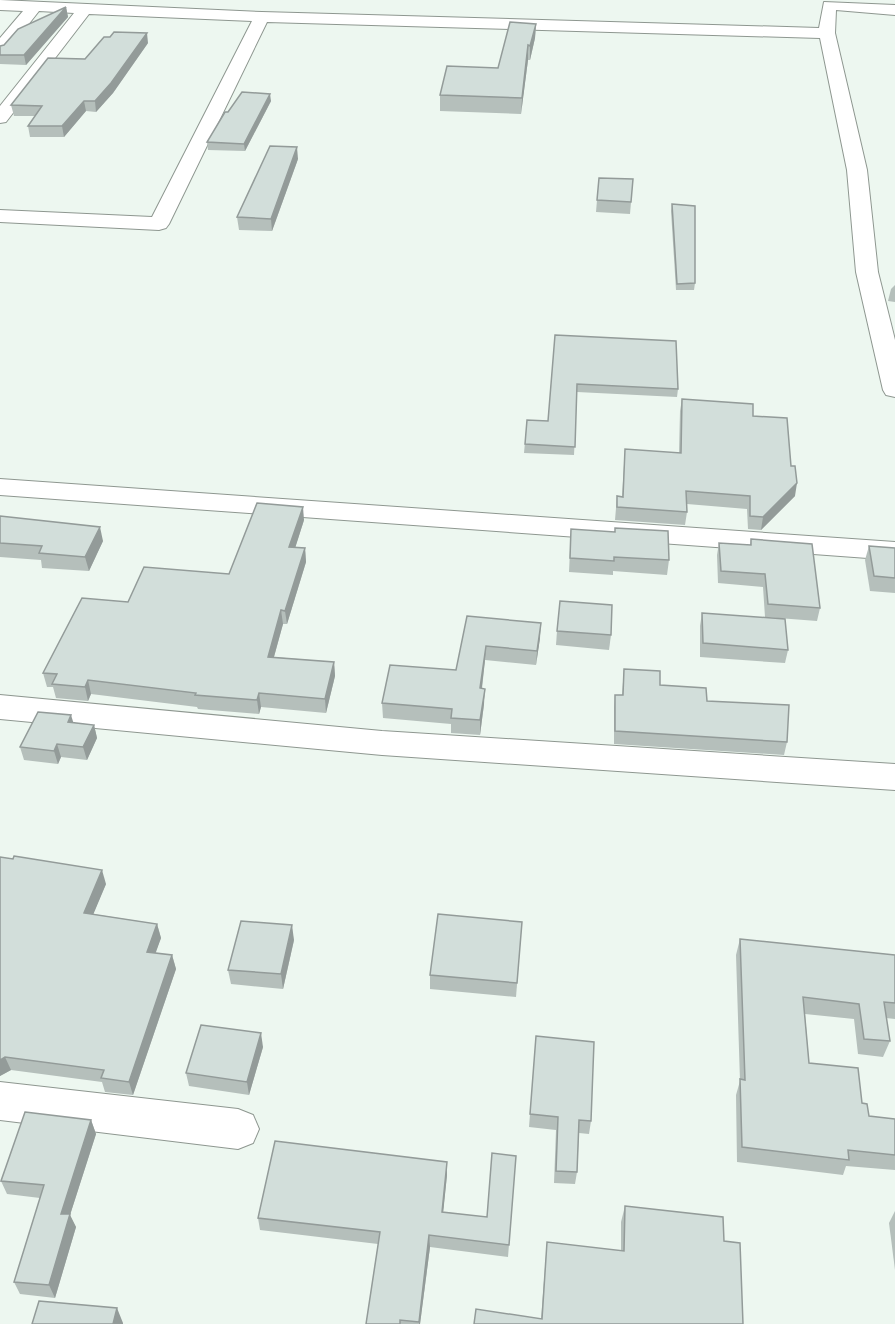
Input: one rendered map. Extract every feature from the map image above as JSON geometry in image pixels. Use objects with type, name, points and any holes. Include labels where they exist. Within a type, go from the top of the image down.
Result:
[{"type":"street","points":[[0,5],[262,17],[827,33]]},
{"type":"street","points":[[895,10],[829,5],[827,33],[857,170],[867,272],[895,390]]},
{"type":"street","points":[[0,48],[34,7]]},
{"type":"street","points":[[0,118],[85,9]]},
{"type":"street","points":[[0,216],[159,224],[262,17]]},
{"type":"street","points":[[0,487],[895,551]]},
{"type":"street","points":[[0,707],[382,743],[895,777]]},
{"type":"street","points":[[0,1101],[238,1129]]},
{"type":"building","points":[[66,7],[24,55],[0,55],[0,46],[4,45],[18,29]]},
{"type":"building","points":[[510,22],[536,24],[530,46],[528,45],[522,98],[440,95],[447,66],[498,68]]},
{"type":"building","points":[[114,32],[147,33],[95,101],[84,101],[62,126],[28,126],[42,106],[11,105],[48,58],[85,59],[104,37],[110,37]]},
{"type":"building","points":[[242,92],[270,94],[244,144],[207,142],[225,112],[228,112]]},
{"type":"building","points":[[270,146],[297,147],[271,219],[237,217]]},
{"type":"building","points":[[599,178],[633,179],[631,202],[597,200]]},
{"type":"building","points":[[672,204],[695,206],[695,283],[677,284]]},
{"type":"building","points":[[555,335],[676,341],[678,389],[577,384],[575,447],[525,444],[527,420],[548,421]]},
{"type":"building","points":[[682,399],[753,404],[753,416],[787,418],[791,466],[795,466],[797,483],[763,517],[750,516],[750,496],[686,491],[687,512],[617,507],[617,496],[623,497],[625,449],[681,453]]},
{"type":"building","points":[[257,503],[303,507],[289,547],[305,548],[285,611],[281,610],[268,657],[334,662],[325,699],[259,693],[257,700],[195,695],[196,693],[88,680],[85,687],[52,684],[57,674],[43,673],[82,598],[128,602],[144,567],[229,574]]},
{"type":"building","points":[[0,516],[100,527],[85,557],[39,553],[42,546],[0,543]]},
{"type":"building","points":[[615,528],[668,531],[669,560],[614,557],[614,561],[570,558],[571,529],[615,532]]},
{"type":"building","points":[[751,539],[812,544],[820,608],[768,604],[765,574],[721,571],[719,543],[751,545]]},
{"type":"building","points":[[869,546],[895,548],[895,578],[874,576]]},
{"type":"building","points":[[560,601],[612,605],[611,635],[557,631]]},
{"type":"building","points":[[702,613],[785,619],[788,650],[703,643]]},
{"type":"building","points":[[467,616],[541,623],[537,651],[486,646],[480,688],[485,689],[480,720],[451,718],[452,709],[382,703],[390,665],[456,670]]},
{"type":"building","points":[[624,669],[660,671],[660,685],[706,688],[707,701],[789,705],[787,742],[615,731],[615,695],[623,695]]},
{"type":"building","points":[[38,712],[71,715],[68,722],[94,725],[83,747],[57,744],[54,751],[20,747]]},
{"type":"building","points":[[14,856],[102,870],[84,913],[157,924],[147,952],[172,955],[129,1082],[101,1078],[104,1070],[5,1057],[0,1060],[0,857],[13,859]]},
{"type":"building","points":[[438,914],[522,922],[517,983],[430,975]]},
{"type":"building","points":[[241,921],[292,925],[281,974],[228,970]]},
{"type":"building","points":[[740,939],[895,955],[895,1003],[884,1002],[890,1041],[864,1039],[859,1004],[803,997],[809,1063],[858,1068],[862,1103],[867,1104],[869,1116],[895,1119],[895,1155],[848,1150],[849,1160],[742,1147],[740,1079],[745,1080]]},
{"type":"building","points":[[201,1025],[261,1033],[247,1082],[186,1073]]},
{"type":"building","points":[[536,1036],[594,1042],[591,1121],[579,1120],[577,1172],[556,1171],[558,1117],[530,1114]]},
{"type":"building","points":[[25,1112],[91,1120],[61,1214],[70,1214],[49,1285],[14,1282],[44,1185],[1,1181]]},
{"type":"building","points":[[275,1141],[447,1162],[442,1212],[487,1217],[492,1153],[516,1156],[509,1245],[429,1235],[419,1322],[400,1320],[400,1324],[366,1324],[380,1232],[258,1218]]},
{"type":"building","points":[[625,1206],[723,1217],[724,1241],[740,1243],[743,1324],[474,1324],[476,1309],[542,1319],[547,1242],[624,1251]]},
{"type":"building","points":[[39,1301],[117,1308],[113,1324],[32,1324]]}]
